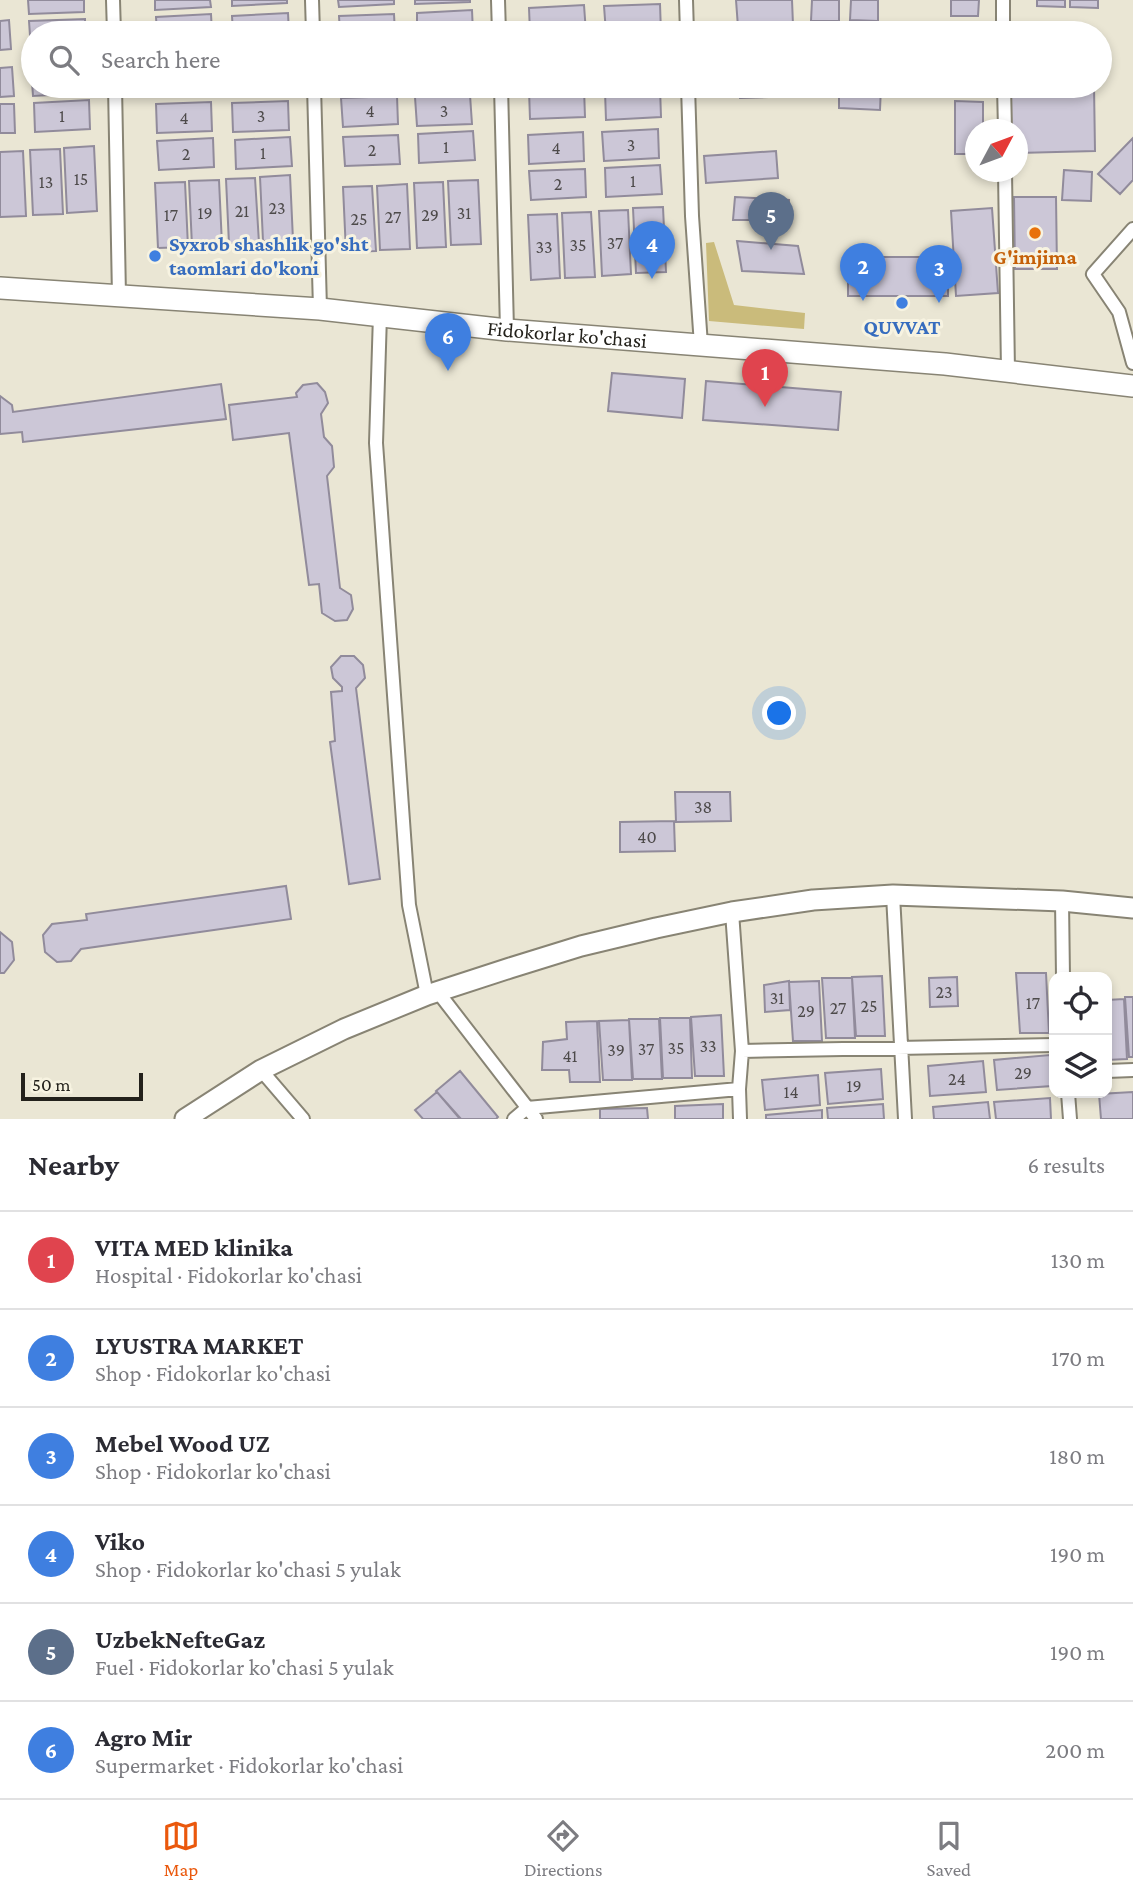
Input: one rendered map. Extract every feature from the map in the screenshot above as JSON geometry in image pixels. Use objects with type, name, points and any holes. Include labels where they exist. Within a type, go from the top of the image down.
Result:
[{"type":"main road","name":"Fidokorlar ko'chasi","points":[[0,288],[320,309],[507,330],[945,364],[1133,386]]},
{"type":"street","points":[[113,0],[114,21]]},
{"type":"street","points":[[312,0],[313,21]]},
{"type":"street","points":[[498,0],[499,21]]},
{"type":"street","points":[[686,0],[687,21]]},
{"type":"street","points":[[1003,0],[1003,21]]},
{"type":"street","points":[[115,98],[119,296]]},
{"type":"street","points":[[314,98],[320,309]]},
{"type":"street","points":[[501,98],[507,330]]},
{"type":"street","points":[[688,98],[692,216],[701,345]]},
{"type":"street","points":[[1004,98],[1005,119]]},
{"type":"street","points":[[1005,182],[1008,371]]},
{"type":"street","points":[[1133,229],[1093,274],[1119,312],[1133,363]]},
{"type":"street","points":[[380,315],[376,443],[409,905],[433,994],[536,1119]]},
{"type":"street","points":[[892,895],[905,1119]]},
{"type":"street","points":[[185,1119],[261,1070],[344,1029],[433,994],[581,946],[732,912],[813,900],[892,895],[1062,901],[1133,908]]},
{"type":"street","points":[[1062,901],[1063,972]]},
{"type":"street","points":[[732,912],[742,1051],[740,1119]]},
{"type":"street","points":[[742,1051],[1049,1045]]},
{"type":"street","points":[[261,1070],[303,1119]]},
{"type":"street","points":[[1112,1071],[1133,1070]]},
{"type":"street","points":[[514,1119],[527,1108],[739,1089]]},
{"type":"street","points":[[1068,1098],[1070,1119]]},
{"type":"shaded area","points":[[714,242],[734,305],[805,313],[804,329],[709,321],[706,243]]},
{"type":"building","points":[[28,0],[84,0],[84,12],[29,14]]},
{"type":"building","points":[[155,0],[210,0],[211,7],[155,10]]},
{"type":"building","points":[[232,0],[287,0],[287,3],[232,6]]},
{"type":"building","points":[[338,0],[394,0],[394,4],[339,7]]},
{"type":"building","points":[[415,0],[470,0],[470,2],[415,4]]},
{"type":"building","points":[[736,0],[792,0],[793,21],[738,21]]},
{"type":"building","points":[[812,0],[839,0],[839,21],[811,21]]},
{"type":"building","points":[[851,0],[878,0],[878,21],[850,20]]},
{"type":"building","points":[[951,0],[979,0],[978,16],[951,16]]},
{"type":"building","points":[[1037,0],[1065,0],[1065,7],[1037,6]]},
{"type":"building","points":[[1070,0],[1098,0],[1098,8],[1070,7]]},
{"type":"building","points":[[660,4],[661,21],[605,21],[604,6]]},
{"type":"building","points":[[584,5],[585,21],[530,21],[529,8]]},
{"type":"building","points":[[472,10],[472,21],[417,21],[417,13]]},
{"type":"building","points":[[288,13],[288,21],[232,21],[232,16]]},
{"type":"building","points":[[211,14],[211,21],[156,21],[156,17]]},
{"type":"building","points":[[394,14],[394,21],[339,21],[339,16]]},
{"type":"building","points":[[85,19],[85,21],[29,21]]},
{"type":"building","points":[[9,20],[11,49],[0,50],[0,21]]},
{"type":"building","points":[[12,67],[14,96],[0,97],[0,68]]},
{"type":"building","points":[[341,98],[397,98],[398,124],[343,127]]},
{"type":"building","points":[[415,98],[470,98],[472,124],[417,126]]},
{"type":"building","points":[[529,98],[584,98],[585,117],[530,119]]},
{"type":"building","points":[[605,98],[660,98],[661,117],[606,120]]},
{"type":"building","points":[[839,98],[880,98],[880,110],[839,108]]},
{"type":"building","points":[[1010,98],[1094,98],[1095,151],[1028,153],[1028,119],[1010,119]]},
{"type":"building","points":[[89,100],[90,129],[35,132],[34,103]]},
{"type":"building","points":[[288,101],[289,130],[233,132],[232,103]]},
{"type":"building","points":[[955,101],[983,102],[983,119],[965,119],[965,154],[955,154]]},
{"type":"building","points":[[211,102],[212,131],[157,133],[156,104]]},
{"type":"building","points":[[0,104],[14,104],[15,133],[0,133]]},
{"type":"building","points":[[658,129],[659,158],[604,161],[602,132]]},
{"type":"building","points":[[473,131],[475,160],[419,163],[418,134]]},
{"type":"building","points":[[583,132],[584,161],[529,164],[528,135]]},
{"type":"building","points":[[398,135],[400,164],[345,166],[343,137]]},
{"type":"building","points":[[290,137],[292,166],[236,169],[235,140]]},
{"type":"building","points":[[213,138],[214,167],[159,170],[157,141]]},
{"type":"building","points":[[1133,138],[1133,180],[1120,194],[1098,174]]},
{"type":"building","points":[[94,146],[97,211],[67,213],[64,148]]},
{"type":"building","points":[[60,149],[63,214],[33,215],[30,150]]},
{"type":"building","points":[[23,151],[26,216],[0,217],[0,152]]},
{"type":"building","points":[[776,151],[778,178],[706,183],[704,156]]},
{"type":"building","points":[[660,165],[662,194],[606,197],[605,168]]},
{"type":"building","points":[[585,169],[586,197],[531,200],[529,171]]},
{"type":"building","points":[[1064,170],[1092,172],[1091,201],[1062,200]]},
{"type":"building","points":[[290,175],[293,240],[263,241],[260,177]]},
{"type":"building","points":[[255,178],[259,243],[229,244],[226,179]]},
{"type":"building","points":[[219,180],[222,245],[192,246],[189,181]]},
{"type":"building","points":[[478,180],[481,244],[451,245],[448,181]]},
{"type":"building","points":[[185,182],[188,247],[158,248],[155,183]]},
{"type":"building","points":[[443,182],[446,247],[417,248],[414,183]]},
{"type":"building","points":[[407,184],[410,249],[380,250],[377,186]]},
{"type":"building","points":[[372,186],[376,251],[346,252],[343,187]]},
{"type":"building","points":[[735,197],[789,200],[788,224],[774,222],[767,229],[761,229],[753,220],[733,220]]},
{"type":"building","name":"G'imjima","points":[[1014,197],[1056,197],[1057,269],[1015,269]]},
{"type":"building","points":[[663,207],[666,272],[636,273],[633,208]]},
{"type":"building","points":[[992,208],[998,293],[956,296],[951,211]]},
{"type":"building","points":[[628,210],[631,274],[602,276],[599,211]]},
{"type":"building","points":[[591,212],[595,277],[565,278],[562,213]]},
{"type":"building","points":[[557,214],[560,278],[531,280],[528,215]]},
{"type":"building","points":[[737,241],[798,246],[804,274],[742,271]]},
{"type":"building","points":[[848,257],[948,257],[948,296],[848,296]]},
{"type":"building","points":[[612,373],[685,379],[682,418],[608,411]]},
{"type":"building","points":[[706,381],[841,392],[838,430],[703,420]]},
{"type":"building","points":[[317,383],[325,392],[328,403],[321,414],[324,437],[332,446],[334,467],[327,476],[340,588],[351,595],[353,609],[347,620],[335,621],[322,613],[319,584],[309,585],[289,433],[233,440],[229,405],[297,397],[296,393],[303,385]]},
{"type":"building","points":[[221,384],[226,419],[23,442],[22,432],[0,434],[0,396],[12,405],[13,412]]},
{"type":"building","points":[[341,656],[354,656],[363,665],[365,678],[356,688],[380,879],[349,884],[330,742],[335,741],[331,692],[342,691],[342,687],[333,678],[331,667]]},
{"type":"building","points":[[675,792],[730,792],[731,821],[676,822]]},
{"type":"building","points":[[674,821],[675,851],[620,852],[620,822]]},
{"type":"building","points":[[286,886],[291,919],[81,949],[71,961],[57,962],[45,952],[43,935],[52,924],[87,920],[86,914]]},
{"type":"building","points":[[0,932],[12,942],[14,960],[4,973],[0,973]]},
{"type":"building","points":[[1016,973],[1046,973],[1049,1033],[1020,1033]]},
{"type":"building","points":[[882,976],[885,1036],[856,1036],[852,977]]},
{"type":"building","points":[[957,977],[958,1006],[930,1007],[929,978]]},
{"type":"building","points":[[822,978],[852,978],[855,1038],[826,1038]]},
{"type":"building","points":[[789,981],[790,1010],[765,1012],[764,985]]},
{"type":"building","points":[[819,981],[822,1041],[793,1041],[789,982]]},
{"type":"building","points":[[1125,997],[1133,997],[1133,1057],[1129,1057]]},
{"type":"building","points":[[1124,999],[1127,1059],[1112,1060],[1112,1000]]},
{"type":"building","points":[[721,1015],[724,1076],[695,1076],[691,1017]]},
{"type":"building","points":[[660,1018],[690,1018],[692,1078],[663,1078]]},
{"type":"building","points":[[629,1019],[659,1019],[662,1079],[633,1079]]},
{"type":"building","points":[[629,1020],[632,1080],[603,1080],[599,1021]]},
{"type":"building","points":[[597,1021],[600,1082],[570,1082],[569,1070],[542,1070],[543,1042],[567,1039],[566,1022]]},
{"type":"building","points":[[1049,1055],[1049,1086],[997,1090],[994,1060]]},
{"type":"building","points":[[983,1061],[986,1092],[930,1096],[928,1066]]},
{"type":"building","points":[[881,1069],[883,1099],[828,1104],[825,1073]]},
{"type":"building","points":[[460,1071],[498,1117],[496,1119],[461,1119],[436,1091]]},
{"type":"building","points":[[818,1075],[820,1105],[765,1110],[762,1080]]},
{"type":"building","points":[[437,1092],[460,1119],[423,1119],[415,1110]]},
{"type":"building","points":[[1133,1092],[1133,1119],[1101,1119],[1099,1098],[1112,1098],[1112,1093]]},
{"type":"building","points":[[1050,1098],[1051,1119],[996,1119],[994,1102]]},
{"type":"building","points":[[988,1102],[990,1119],[934,1119],[933,1107]]},
{"type":"building","points":[[723,1104],[723,1119],[675,1119],[675,1106]]},
{"type":"building","points":[[883,1104],[884,1119],[828,1119],[827,1108]]},
{"type":"building","points":[[647,1108],[648,1119],[600,1119],[600,1109]]},
{"type":"building","points":[[822,1110],[822,1119],[766,1119],[766,1115]]},
{"type":"place","name":"G'imjima","points":[[1035,233]]},
{"type":"place","name":"UzbekNefteGaz","points":[[771,250]]},
{"type":"place","name":"Syxrob shashlik go'sht taomlari do'koni","points":[[155,256]]},
{"type":"place","name":"Viko","points":[[652,279]]},
{"type":"place","name":"LYUSTRA MARKET","points":[[863,301]]},
{"type":"place","name":"QUVVAT","points":[[902,303]]},
{"type":"place","name":"Mebel Wood UZ","points":[[939,303]]},
{"type":"place","name":"Agro Mir","points":[[448,371]]},
{"type":"place","name":"VITA MED klinika","points":[[765,407]]}]
